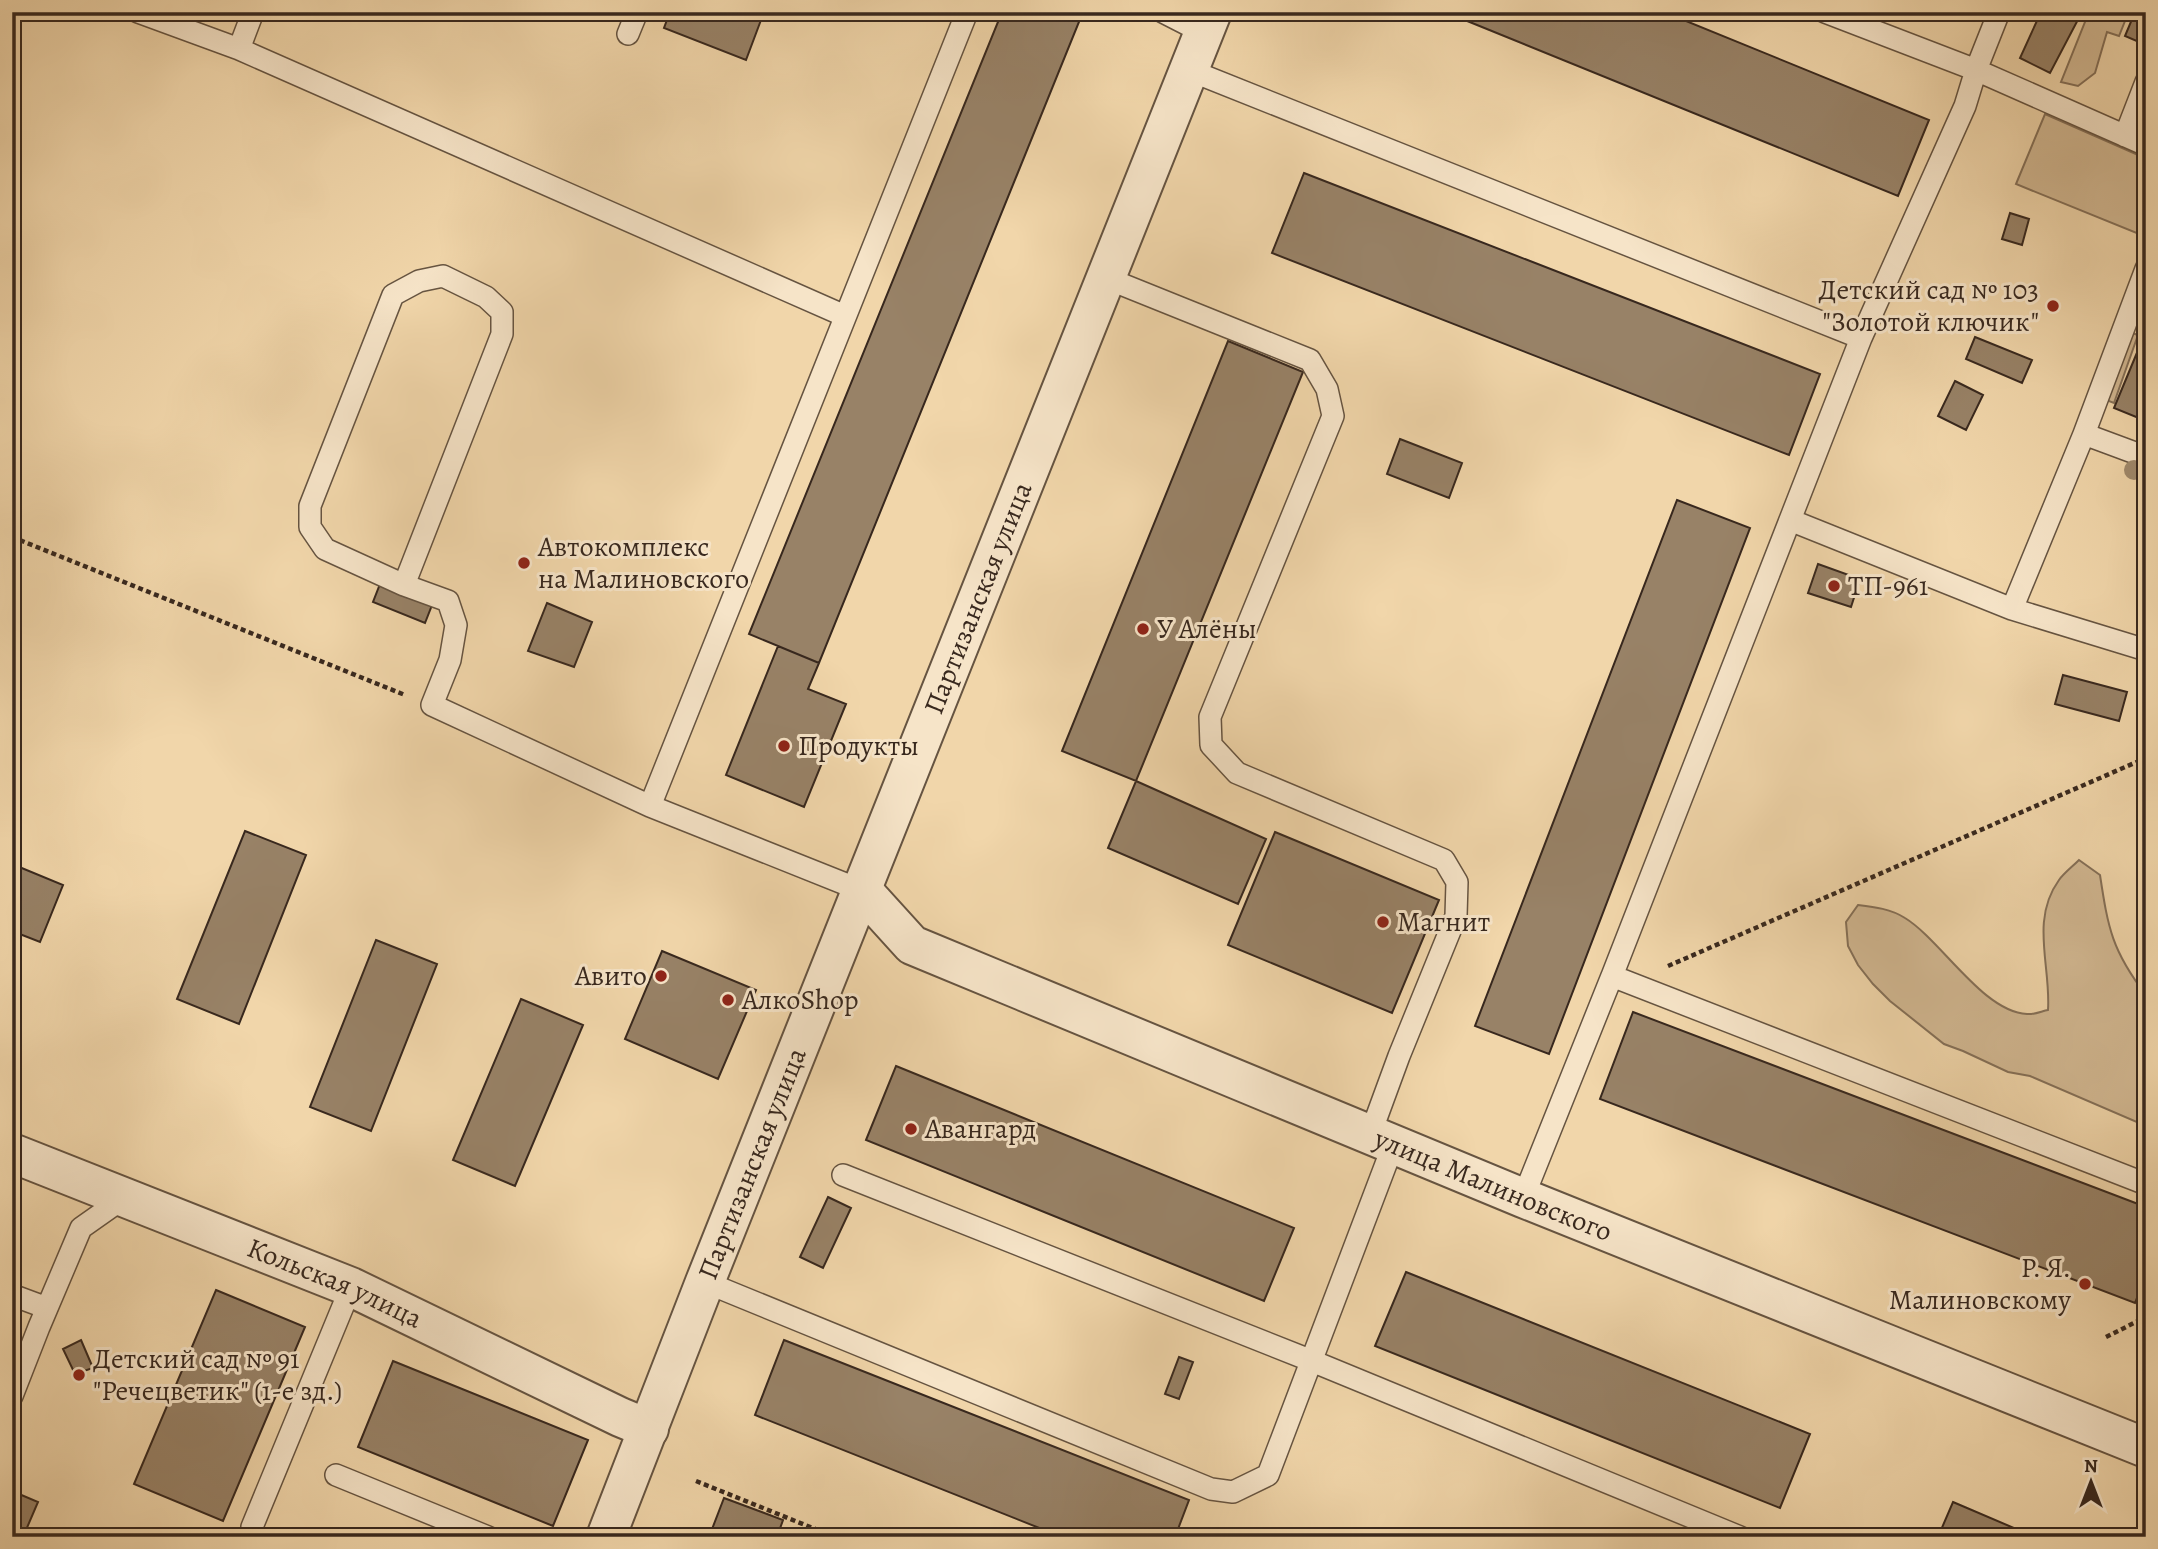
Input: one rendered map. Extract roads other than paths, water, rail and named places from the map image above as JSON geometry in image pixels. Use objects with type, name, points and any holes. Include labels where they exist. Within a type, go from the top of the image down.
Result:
[{"type":"street","name":"Партизанская улица","points":[[606,1537],[705,1282],[1208,23]]},
{"type":"street","name":"улица Малиновского","points":[[863,891],[912,945],[1523,1198],[2146,1448]]},
{"type":"street","name":"Кольская улица","points":[[12,1153],[351,1287],[620,1418],[649,1429]]},
{"type":"lane","points":[[138,12],[239,49],[845,316]]},
{"type":"lane","points":[[239,49],[253,12]]},
{"type":"lane","points":[[628,34],[637,12]]},
{"type":"lane","points":[[650,806],[967,12]]},
{"type":"lane","points":[[1163,12],[1208,23]]},
{"type":"lane","points":[[1825,12],[1976,70],[2146,145]]},
{"type":"lane","points":[[1523,1198],[1621,979],[1790,520],[1861,338],[1965,106],[1999,12]]},
{"type":"lane","points":[[1189,70],[1861,338]]},
{"type":"lane","points":[[2125,136],[2146,82]]},
{"type":"lane","points":[[2012,609],[2084,433],[2146,269]]},
{"type":"lane","points":[[404,585],[502,334],[502,312],[486,297],[443,276],[419,281],[393,295],[310,506],[310,527],[325,550],[404,585],[448,601],[456,625],[450,660],[432,705],[650,806],[863,891]]},
{"type":"lane","points":[[705,1282],[1212,1489],[1233,1492],[1268,1475],[1312,1362],[1382,1139],[1399,1056],[1456,916],[1457,882],[1444,860],[1237,773],[1212,745],[1210,717],[1333,416],[1327,389],[1310,360],[1106,278]]},
{"type":"lane","points":[[2084,433],[2146,457]]},
{"type":"lane","points":[[1790,520],[2012,609],[2146,650]]},
{"type":"lane","points":[[1621,979],[2146,1184]]},
{"type":"lane","points":[[843,1175],[1312,1362],[1740,1537]]},
{"type":"lane","points":[[12,1396],[81,1228],[125,1198]]},
{"type":"lane","points":[[252,1527],[351,1287]]},
{"type":"lane","points":[[12,1295],[47,1308]]},
{"type":"lane","points":[[336,1475],[488,1537]]},
{"type":"place","name":"Детский сад № 103 \"Золотой ключик\"","points":[[2053,306]]},
{"type":"place","name":"Автокомплекс на Малиновского","points":[[524,563]]},
{"type":"place","name":"ТП-961","points":[[1834,586]]},
{"type":"place","name":"У Алёны","points":[[1143,629]]},
{"type":"place","name":"Продукты","points":[[784,746]]},
{"type":"place","name":"Магнит","points":[[1383,922]]},
{"type":"place","name":"Авито","points":[[661,976]]},
{"type":"place","name":"АлкоShop","points":[[728,1000]]},
{"type":"place","name":"Авангард","points":[[911,1129]]},
{"type":"place","name":"Р. Я. Малиновскому","points":[[2085,1284]]},
{"type":"place","name":"Детский сад № 91 \"Речецветик\" (1-е зд.)","points":[[79,1375]]}]
